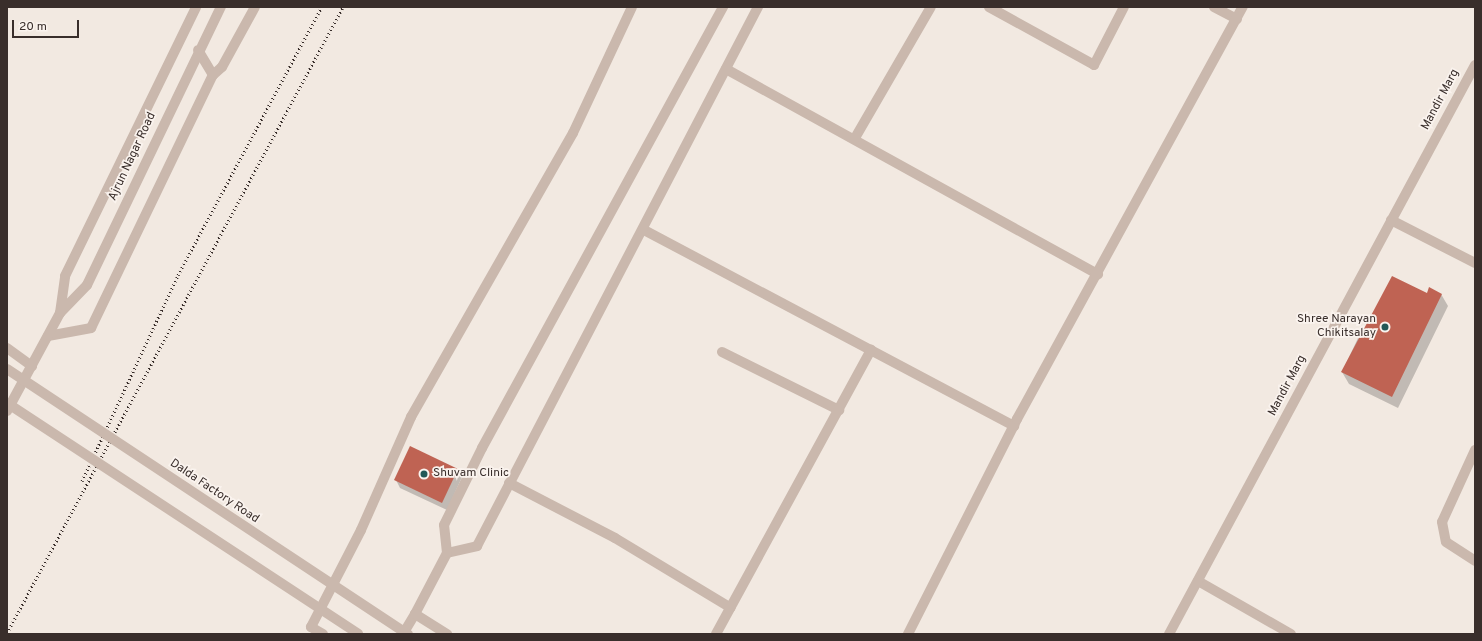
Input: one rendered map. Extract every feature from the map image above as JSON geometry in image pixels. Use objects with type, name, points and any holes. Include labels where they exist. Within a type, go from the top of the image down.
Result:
[{"type":"street","name":"Ajrun Nagar Road","points":[[60,313],[64,276],[196,7]]},
{"type":"street","name":"Ajrun Nagar Road","points":[[7,411],[60,313],[87,285],[198,50],[221,7]]},
{"type":"street","points":[[48,336],[91,328],[213,75],[222,67],[255,7]]},
{"type":"street","points":[[323,634],[311,626],[361,530],[411,417],[573,133],[632,7]]},
{"type":"street","points":[[403,634],[447,554],[444,525],[482,448],[723,7]]},
{"type":"street","points":[[447,554],[477,546],[509,482],[644,230],[758,7]]},
{"type":"street","points":[[855,138],[931,7]]},
{"type":"street","points":[[989,7],[1094,64],[1124,7]]},
{"type":"street","points":[[1214,7],[1237,19]]},
{"type":"street","points":[[908,634],[1014,426],[1243,7]]},
{"type":"street","points":[[198,50],[213,75]]},
{"type":"street","name":"Mandir Marg","points":[[1169,634],[1475,65]]},
{"type":"street","points":[[726,69],[855,138],[1098,274]]},
{"type":"street","points":[[1391,220],[1475,263]]},
{"type":"street","points":[[644,230],[1014,426]]},
{"type":"street","points":[[7,348],[32,366]]},
{"type":"street","points":[[716,634],[871,350]]},
{"type":"street","points":[[722,352],[839,410]]},
{"type":"street","name":"Dalda Factory Road","points":[[7,369],[408,634]]},
{"type":"street","points":[[7,403],[358,634]]},
{"type":"street","points":[[1475,450],[1442,522],[1446,542],[1475,561]]},
{"type":"street","points":[[509,482],[615,538],[731,608]]},
{"type":"street","points":[[1198,581],[1291,634]]},
{"type":"street","points":[[415,614],[447,634]]},
{"type":"building","points":[[1392,276],[1427,293],[1429,287],[1442,294],[1392,397],[1341,372]]},
{"type":"building","points":[[410,446],[458,469],[442,503],[394,480]]},
{"type":"railway","points":[[82,481],[178,275],[322,7]]},
{"type":"railway","points":[[7,633],[343,7]]},
{"type":"place","name":"Shree Narayan Chikitsalay","points":[[1385,327]]},
{"type":"place","name":"Shuvam Clinic","points":[[424,474]]}]
